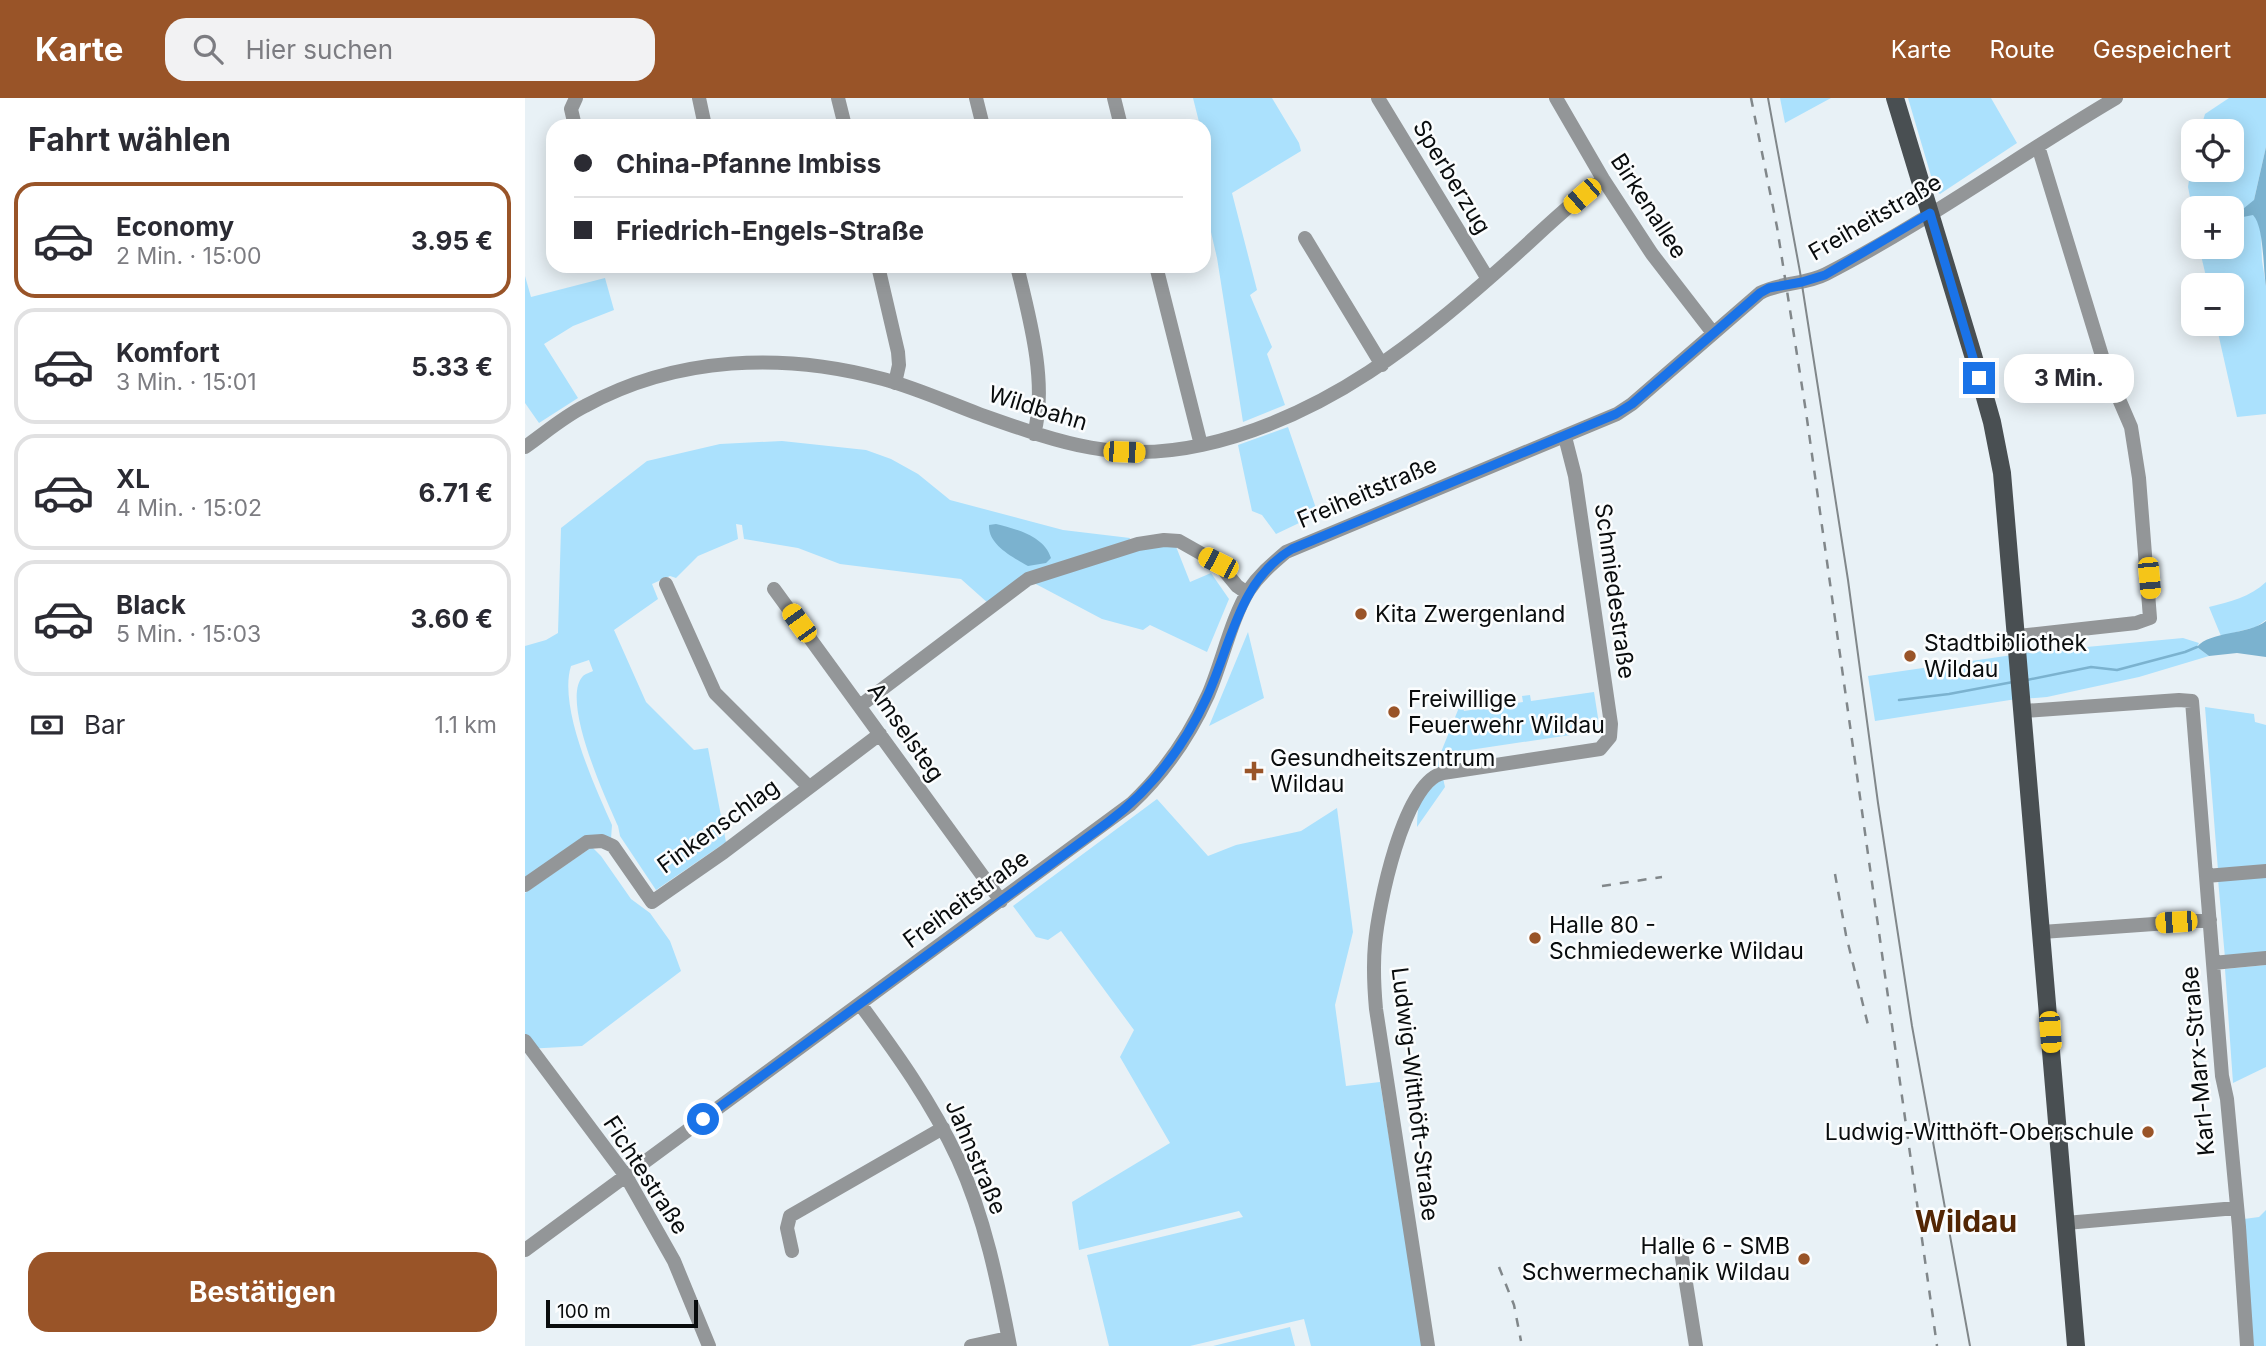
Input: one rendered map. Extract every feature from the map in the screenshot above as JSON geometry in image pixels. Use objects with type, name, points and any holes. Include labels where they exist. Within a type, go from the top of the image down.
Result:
[{"type":"main road","points":[[1895,98],[2001,461],[2024,706],[2076,1346]]},
{"type":"street","points":[[699,98],[704,119]]},
{"type":"street","points":[[838,98],[843,119]]},
{"type":"street","points":[[976,98],[981,119]]},
{"type":"street","points":[[1114,98],[1119,119]]},
{"type":"street","name":"Sperberzug","points":[[1378,98],[1488,279]]},
{"type":"street","name":"Birkenallee","points":[[1556,98],[1603,179],[1652,254],[1713,333]]},
{"type":"street","name":"Freiheitstraße","points":[[525,1250],[1114,818],[1147,789],[1188,733],[1207,696],[1247,593],[1265,570],[1292,549],[1616,414],[1632,404],[1760,293],[1769,288],[1825,275],[2116,98]]},
{"type":"street","points":[[573,119],[571,109],[574,100]]},
{"type":"street","points":[[2018,643],[2136,623],[2150,618],[2139,478],[2131,428],[2106,369],[2038,146]]},
{"type":"street","name":"Wildbahn","points":[[525,447],[589,404],[640,383],[689,370],[735,363],[788,362],[837,368],[895,383],[1034,434],[1088,448],[1124,452],[1164,451],[1201,445],[1243,434],[1285,418],[1382,366],[1411,345],[1603,179]]},
{"type":"street","points":[[1305,237],[1382,366]]},
{"type":"street","points":[[880,273],[898,352],[899,365],[895,383]]},
{"type":"street","points":[[1019,273],[1030,318],[1038,380],[1038,417],[1034,434]]},
{"type":"street","points":[[1158,273],[1201,445]]},
{"type":"street","name":"Schmiedestraße","points":[[1565,437],[1575,476],[1612,726],[1610,737],[1600,749]]},
{"type":"street","points":[[861,705],[1028,579],[1137,544],[1179,541],[1218,563],[1237,586],[1247,593]]},
{"type":"street","points":[[666,584],[715,693],[809,787]]},
{"type":"street","name":"Amselsteg","points":[[774,589],[861,705],[1001,901]]},
{"type":"street","name":"Karl-Marx-Straße","points":[[2024,706],[2192,701],[2247,1346]]},
{"type":"street","name":"Finkenschlag","points":[[525,885],[587,842],[602,841],[613,846],[618,852],[652,902],[742,839],[880,734]]},
{"type":"street","name":"Ludwig-Witthöft-Straße","points":[[1428,1346],[1374,991],[1375,943],[1379,914],[1394,850],[1415,798],[1436,774],[1600,749]]},
{"type":"street","points":[[2206,876],[2266,871]]},
{"type":"street","points":[[2042,932],[2210,919]]},
{"type":"street","points":[[2213,963],[2266,958]]},
{"type":"street","name":"Jahnstraße","points":[[860,1004],[909,1071],[943,1128],[965,1177],[984,1230],[1009,1342]]},
{"type":"street","name":"Fichtestraße","points":[[525,1041],[626,1177],[674,1261],[709,1346]]},
{"type":"street","points":[[792,1251],[787,1228],[790,1216],[943,1128]]},
{"type":"street","points":[[2066,1223],[2236,1208]]},
{"type":"street","points":[[1680,1245],[1696,1346]]},
{"type":"street","points":[[971,1346],[1009,1342]]},
{"type":"shaded area","points":[[1193,98],[1272,98],[1301,151],[1232,193],[1257,290],[1250,295],[1272,347],[1267,354],[1285,405],[1243,422],[1211,232],[1211,119],[1198,119]]},
{"type":"shaded area","points":[[1780,98],[1831,98],[1785,123]]},
{"type":"shaded area","points":[[1908,98],[1991,98],[2017,143],[1940,194],[1934,186]]},
{"type":"shaded area","points":[[2229,98],[2266,98],[2266,147],[2253,214],[2257,218],[2261,234],[2266,286],[2266,414],[2237,417],[2219,336],[2244,336],[2244,273],[2205,273],[2202,259],[2244,259],[2244,196],[2190,196],[2188,187],[2189,182],[2244,182],[2244,119],[2204,119],[2205,114]]},
{"type":"shaded area","points":[[2266,147],[2266,286],[2257,220],[2253,215],[2244,217],[2244,208],[2254,200]]},
{"type":"shaded area","points":[[525,276],[531,297],[605,278],[614,310],[573,326],[544,344],[578,398],[539,423],[525,403]]},
{"type":"shaded area","points":[[1288,427],[1318,514],[1276,534],[1262,515],[1252,511],[1238,445]]},
{"type":"shaded area","points":[[782,441],[866,450],[891,459],[918,474],[950,500],[1063,530],[1130,538],[1128,544],[1065,565],[989,604],[961,579],[840,564],[798,548],[744,539],[742,525],[736,524],[738,539],[698,556],[676,578],[670,576],[652,584],[658,599],[614,630],[646,702],[694,750],[708,748],[726,842],[656,890],[620,836],[587,750],[577,706],[577,688],[583,676],[593,671],[589,660],[571,666],[568,683],[570,703],[580,747],[612,825],[611,839],[525,878],[525,646],[546,640],[558,633],[561,528],[647,461],[720,444]]},
{"type":"shaded area","points":[[996,524],[1036,539],[1051,558],[1046,563],[1028,566],[1015,559],[993,539],[989,525]]},
{"type":"shaded area","points":[[1154,544],[1175,544],[1190,582],[1211,573],[1229,599],[1207,652],[1150,625],[1143,630],[1102,619],[1032,582]]},
{"type":"shaded area","points":[[2266,582],[2266,620],[2256,627],[2221,636],[2209,607],[2246,595]]},
{"type":"shaded area","points":[[2266,621],[2266,657],[2237,653],[2209,656],[2197,647],[2211,638],[2249,629]]},
{"type":"shaded area","points":[[1248,632],[1264,698],[1209,726]]},
{"type":"shaded area","points":[[2183,638],[2199,643],[2197,647],[2209,656],[2139,677],[2047,697],[2010,700],[1875,721],[1868,676],[2033,652]]},
{"type":"shaded area","points":[[1594,692],[1599,724],[1597,731],[1443,754],[1438,759],[1460,705],[1464,711],[1523,702],[1522,696],[1530,695],[1531,701]]},
{"type":"shaded area","points":[[2205,707],[2254,714],[2255,722],[2266,725],[2266,865],[2218,870]]},
{"type":"shaded area","points":[[1443,778],[1445,787],[1417,827],[1422,799]]},
{"type":"shaded area","points":[[1157,799],[1208,856],[1236,845],[1301,831],[1337,808],[1353,932],[1335,1005],[1346,1086],[1380,1082],[1423,1346],[1311,1346],[1304,1319],[1190,1346],[1109,1346],[1087,1255],[1243,1217],[1239,1211],[1079,1250],[1072,1202],[1170,1143],[1120,1057],[1134,1030],[1061,931],[1048,940],[1036,937],[1013,906]]},
{"type":"shaded area","points":[[592,847],[631,899],[650,913],[670,941],[681,971],[582,1046],[525,1049],[525,893]]},
{"type":"shaded area","points":[[2266,875],[2266,955],[2225,958],[2218,879]]},
{"type":"shaded area","points":[[2266,965],[2266,1067],[2233,1083],[2225,969]]},
{"type":"shaded area","points":[[2266,1210],[2266,1346],[2253,1346],[2244,1219],[2259,1217]]},
{"type":"shaded area","points":[[1290,1327],[1295,1346],[1213,1346]]},
{"type":"waterway","points":[[2027,680],[2091,667],[2117,670],[2197,647]]},
{"type":"waterway","points":[[1899,700],[2013,682]]},
{"type":"tram line","points":[[1768,98],[1800,272],[1848,580],[1912,1026],[1970,1346]]},
{"type":"railway","points":[[1751,98],[1777,227],[1806,412],[1937,1346]]},
{"type":"railway","points":[[1835,874],[1846,935],[1868,1025]]},
{"type":"railway","points":[[1602,886],[1662,877]]},
{"type":"railway","points":[[1499,1267],[1514,1305],[1521,1341]]},
{"type":"place","name":"Kita Zwergenland","points":[[1361,614]]},
{"type":"place","name":"Stadtbibliothek Wildau","points":[[1910,656]]},
{"type":"place","name":"Freiwillige Feuerwehr Wildau","points":[[1394,712]]},
{"type":"place","name":"Gesundheitszentrum Wildau","points":[[1254,771]]},
{"type":"place","name":"Halle 80 - Schmiedewerke Wildau","points":[[1535,938]]},
{"type":"place","name":"Ludwig-Witthöft-Oberschule","points":[[2148,1132]]},
{"type":"place","name":"Halle 6 - SMB Schwermechanik Wildau","points":[[1804,1259]]},
{"type":"district","name":"Wildau","points":[[1966,1222]]},
{"type":"route","points":[[703,1119],[1107,823],[1147,789],[1175,754],[1193,725],[1247,593],[1265,570],[1286,552],[1616,414],[1632,404],[1760,293],[1769,288],[1825,275],[1930,213],[1979,378]]}]
